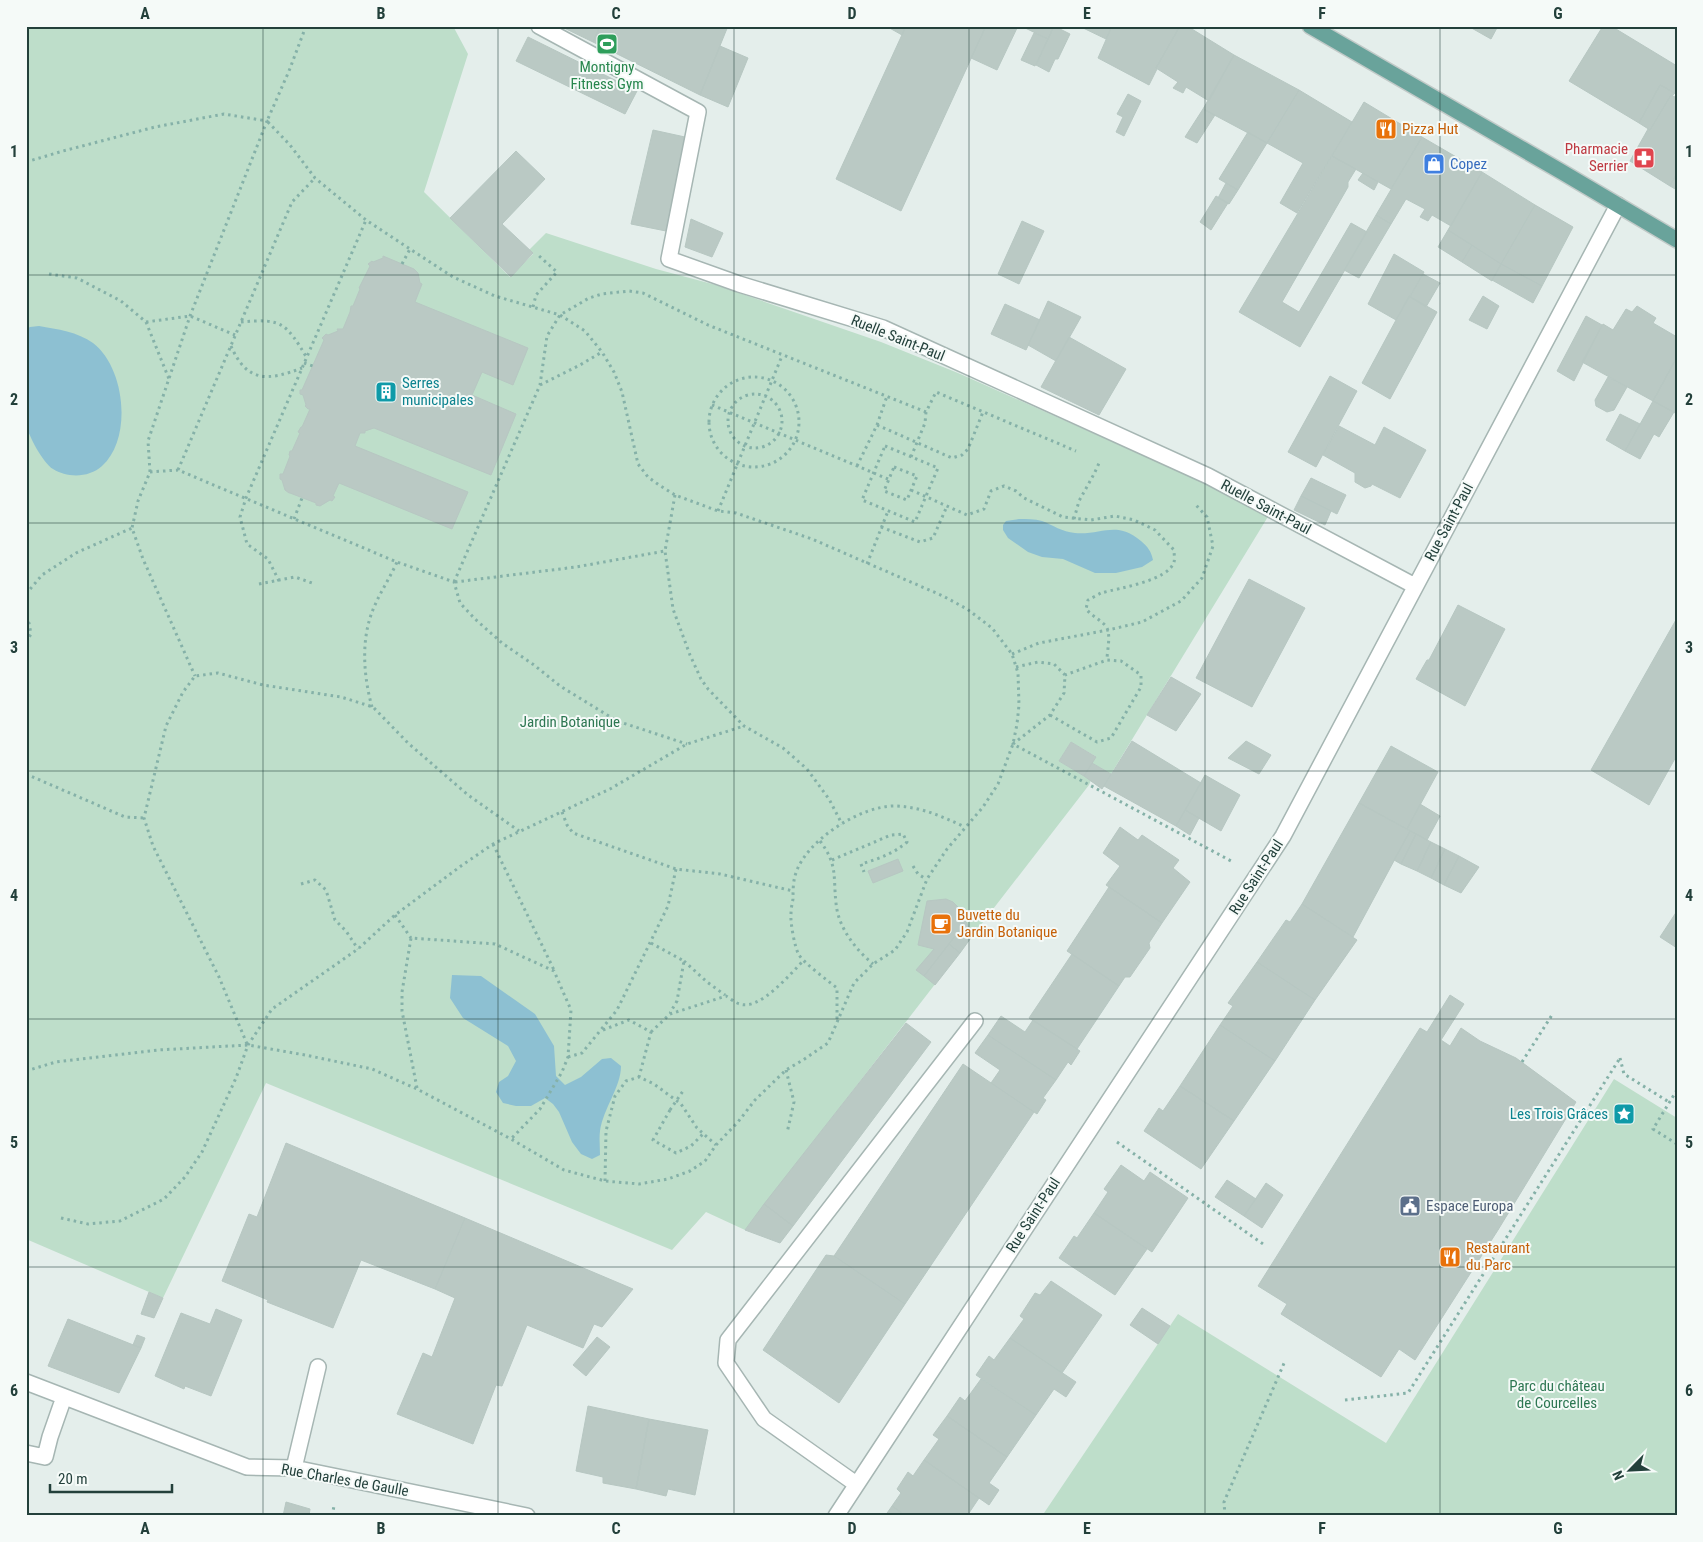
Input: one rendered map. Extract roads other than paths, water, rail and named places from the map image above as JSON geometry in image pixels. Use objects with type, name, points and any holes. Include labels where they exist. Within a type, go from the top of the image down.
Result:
[{"type":"main road","points":[[1310,26],[1677,240]]},
{"type":"street","name":"Ruelle Saint-Paul","points":[[539,26],[698,112],[669,259],[739,284],[883,328],[1208,476],[1415,586]]},
{"type":"street","name":"Rue Saint-Paul","points":[[836,1516],[1283,836],[1618,205]]},
{"type":"street","points":[[856,1484],[764,1419],[726,1363],[728,1340],[975,1021]]},
{"type":"street","points":[[294,1468],[318,1367]]},
{"type":"street","name":"Rue Charles de Gaulle","points":[[26,1382],[247,1467],[294,1468],[527,1516]]},
{"type":"street","points":[[26,1453],[45,1457],[64,1397]]},
{"type":"water","points":[[39,326],[67,332],[87,339],[104,354],[112,368],[118,385],[121,403],[121,421],[118,438],[112,454],[102,466],[91,473],[71,475],[53,469],[41,455],[27,429],[26,329]]},
{"type":"water","points":[[1019,519],[1042,521],[1062,530],[1075,533],[1109,530],[1124,531],[1146,545],[1153,560],[1142,567],[1116,573],[1095,573],[1063,559],[1042,557],[1028,552],[1008,538],[1003,530],[1003,525],[1006,521]]},
{"type":"water","points":[[452,975],[481,976],[535,1014],[554,1046],[556,1076],[565,1085],[581,1077],[602,1059],[611,1058],[621,1066],[618,1082],[602,1123],[600,1155],[592,1159],[581,1154],[572,1142],[559,1112],[545,1098],[531,1106],[516,1106],[503,1103],[496,1092],[499,1082],[508,1076],[516,1061],[508,1046],[463,1018],[450,998]]},
{"type":"place","name":"Montigny Fitness Gym","points":[[607,44]]},
{"type":"place","name":"Pizza Hut","points":[[1386,129]]},
{"type":"place","name":"Pharmacie Serrier","points":[[1644,158]]},
{"type":"place","name":"Copez","points":[[1434,164]]},
{"type":"place","name":"Serres municipales","points":[[386,392]]},
{"type":"place","name":"Buvette du Jardin Botanique","points":[[941,924]]},
{"type":"place","name":"Les Trois Grâces","points":[[1624,1114]]},
{"type":"place","name":"Espace Europa","points":[[1410,1206]]},
{"type":"place","name":"Restaurant du Parc","points":[[1450,1257]]},
{"type":"park label","name":"Jardin Botanique","points":[[570,722]]},
{"type":"park label","name":"Parc du château de Courcelles","points":[[1557,1394]]}]
